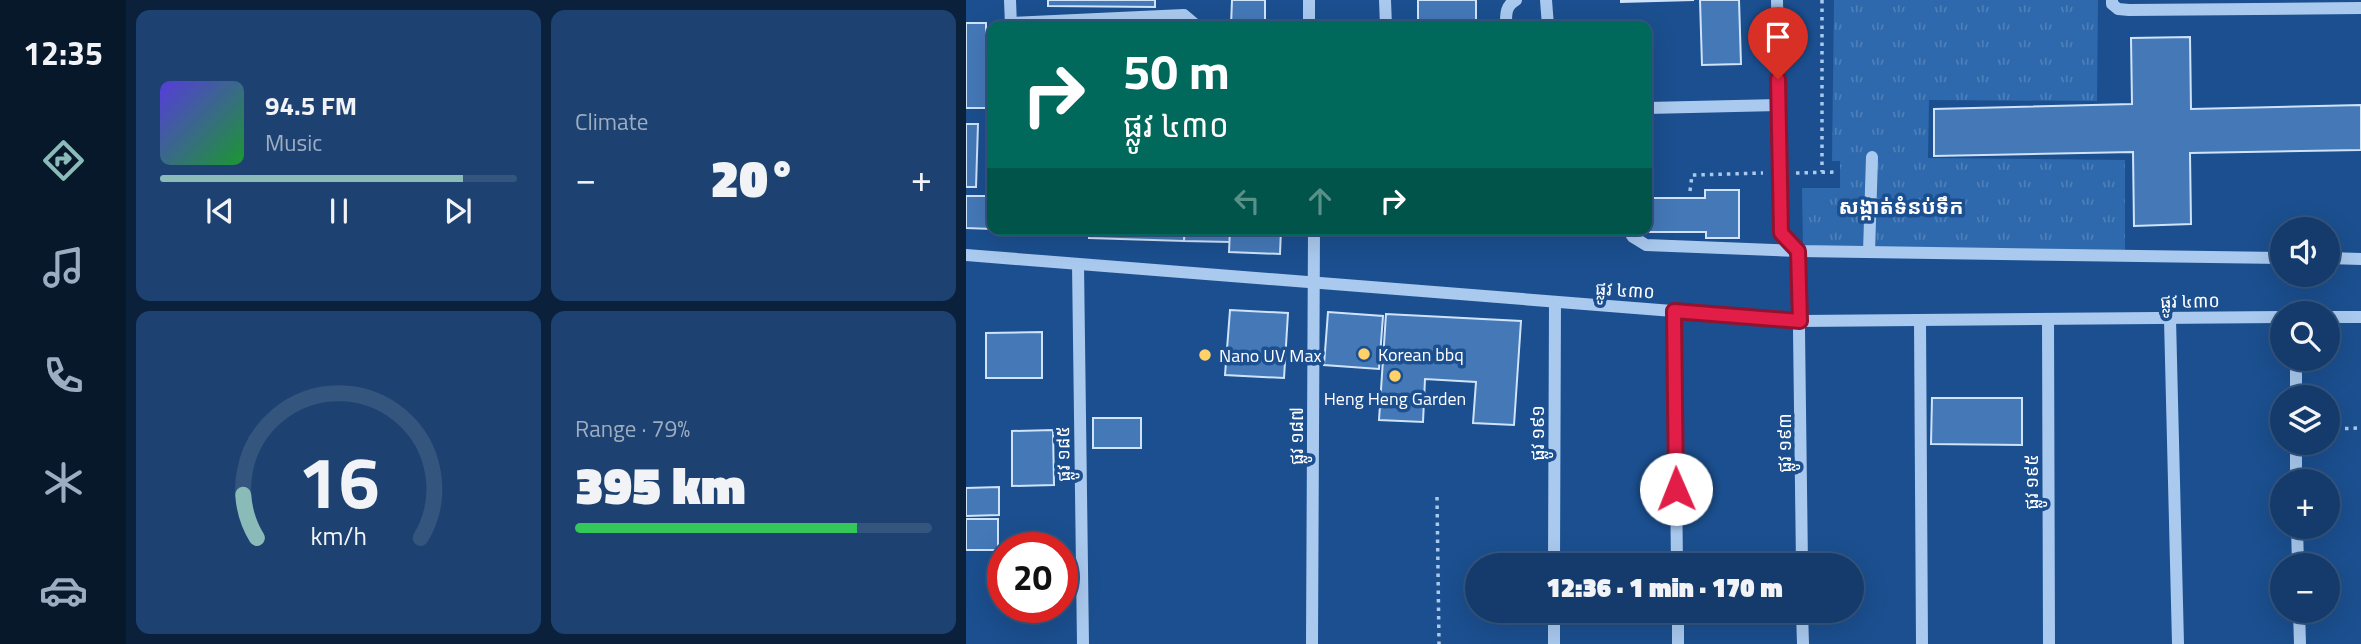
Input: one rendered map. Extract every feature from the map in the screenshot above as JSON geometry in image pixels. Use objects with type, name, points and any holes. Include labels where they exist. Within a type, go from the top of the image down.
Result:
[{"type":"street","points":[[1010,0],[1011,21]]},
{"type":"street","points":[[1309,0],[1309,21]]},
{"type":"street","points":[[1385,0],[1386,21]]},
{"type":"street","points":[[1506,21],[1506,11],[1516,0]]},
{"type":"street","points":[[1546,0],[1548,21]]},
{"type":"street","points":[[1777,0],[1781,233],[1798,251]]},
{"type":"street","points":[[2112,0],[2112,4],[2118,9],[2129,10],[2361,8]]},
{"type":"street","points":[[1080,21],[1184,15],[1191,21]]},
{"type":"street","points":[[1652,108],[1779,105]]},
{"type":"street","points":[[1869,252],[1872,157]]},
{"type":"street","name":"ផ្លូវ ១៨៧","points":[[1312,644],[1314,235]]},
{"type":"street","points":[[1632,235],[1646,245],[1798,251],[2270,258]]},
{"type":"street","name":"ផ្លូវ ១៩៣","points":[[1798,251],[1802,553]]},
{"type":"street","name":"ផ្លូវ ៤៣០","points":[[966,255],[1800,321],[2270,317]]},
{"type":"street","points":[[2340,258],[2361,259]]},
{"type":"street","name":"ផ្លូវ ១៨៥","points":[[1078,264],[1083,644]]},
{"type":"street","name":"ផ្លូវ ១៩១","points":[[1554,553],[1555,302]]},
{"type":"street","points":[[1674,311],[1677,553]]},
{"type":"street","points":[[2340,317],[2361,317]]},
{"type":"street","points":[[2170,319],[2178,644]]},
{"type":"street","name":"ផ្លូវ ១៩៥","points":[[2048,320],[2049,644]]},
{"type":"street","points":[[1920,321],[1922,644]]},
{"type":"street","points":[[1554,623],[1554,644]]},
{"type":"street","points":[[1678,623],[1678,644]]},
{"type":"street","points":[[1802,623],[1803,644]]},
{"type":"street","points":[[2299,623],[2300,644]]},
{"type":"path","points":[[1822,0],[1822,172]]},
{"type":"path","points":[[1690,191],[1692,175],[1836,172]]},
{"type":"path","points":[[2340,429],[2361,428]]},
{"type":"path","points":[[1437,497],[1439,644]]},
{"type":"green space","points":[[1834,0],[2098,0],[2097,101],[1929,100],[1928,158],[2125,160],[2125,250],[1803,248],[1802,188],[1840,188],[1840,161],[1832,161]]},
{"type":"building","points":[[1048,0],[1155,0],[1155,7],[1048,6]]},
{"type":"building","points":[[1232,0],[1265,0],[1265,21],[1231,21]]},
{"type":"building","points":[[1418,0],[1476,0],[1476,21],[1418,21]]},
{"type":"building","points":[[1621,0],[1694,0],[1621,2]]},
{"type":"building","points":[[1700,0],[1739,0],[1741,64],[1702,65]]},
{"type":"building","points":[[966,23],[986,23],[986,108],[966,108]]},
{"type":"building","points":[[2190,37],[2191,109],[2361,105],[2361,150],[2190,153],[2191,224],[2134,226],[2133,152],[1934,156],[1934,109],[2132,104],[2131,38]]},
{"type":"building","points":[[966,124],[978,124],[976,187],[966,187]]},
{"type":"building","points":[[1705,190],[1739,190],[1739,238],[1706,238],[1706,232],[1652,232],[1652,198],[1705,198]]},
{"type":"building","points":[[966,196],[987,196],[987,229],[966,228]]},
{"type":"building","points":[[1089,235],[1184,235],[1184,241],[1089,238]]},
{"type":"building","points":[[1184,235],[1230,235],[1230,242],[1184,241]]},
{"type":"building","points":[[1230,235],[1281,235],[1280,254],[1229,252]]},
{"type":"building","points":[[1230,310],[1288,313],[1284,378],[1225,375]]},
{"type":"building","points":[[1328,312],[1383,316],[1379,369],[1324,365]]},
{"type":"building","points":[[1386,314],[1521,321],[1514,425],[1473,423],[1476,382],[1425,379],[1423,422],[1379,420]]},
{"type":"building","points":[[1042,332],[1042,378],[986,378],[986,333]]},
{"type":"building","points":[[1932,398],[2022,398],[2022,445],[1931,444]]},
{"type":"building","points":[[1093,418],[1141,418],[1141,448],[1093,448]]},
{"type":"building","points":[[1053,430],[1054,485],[1012,486],[1012,431]]},
{"type":"building","points":[[999,487],[999,515],[966,516],[966,488]]},
{"type":"building","points":[[966,519],[998,519],[998,532],[987,532],[987,550],[966,550]]},
{"type":"place","name":"Korean bbq","points":[[1364,354]]},
{"type":"place","name":"Nano UV Max","points":[[1205,355]]},
{"type":"place","name":"Heng Heng Garden","points":[[1395,376]]},
{"type":"district","name":"សង្កាត់ទំនប់ទឹក","points":[[1901,206]]},
{"type":"route","points":[[1676,489],[1674,311],[1800,321],[1798,251],[1781,233],[1778,79]]}]
